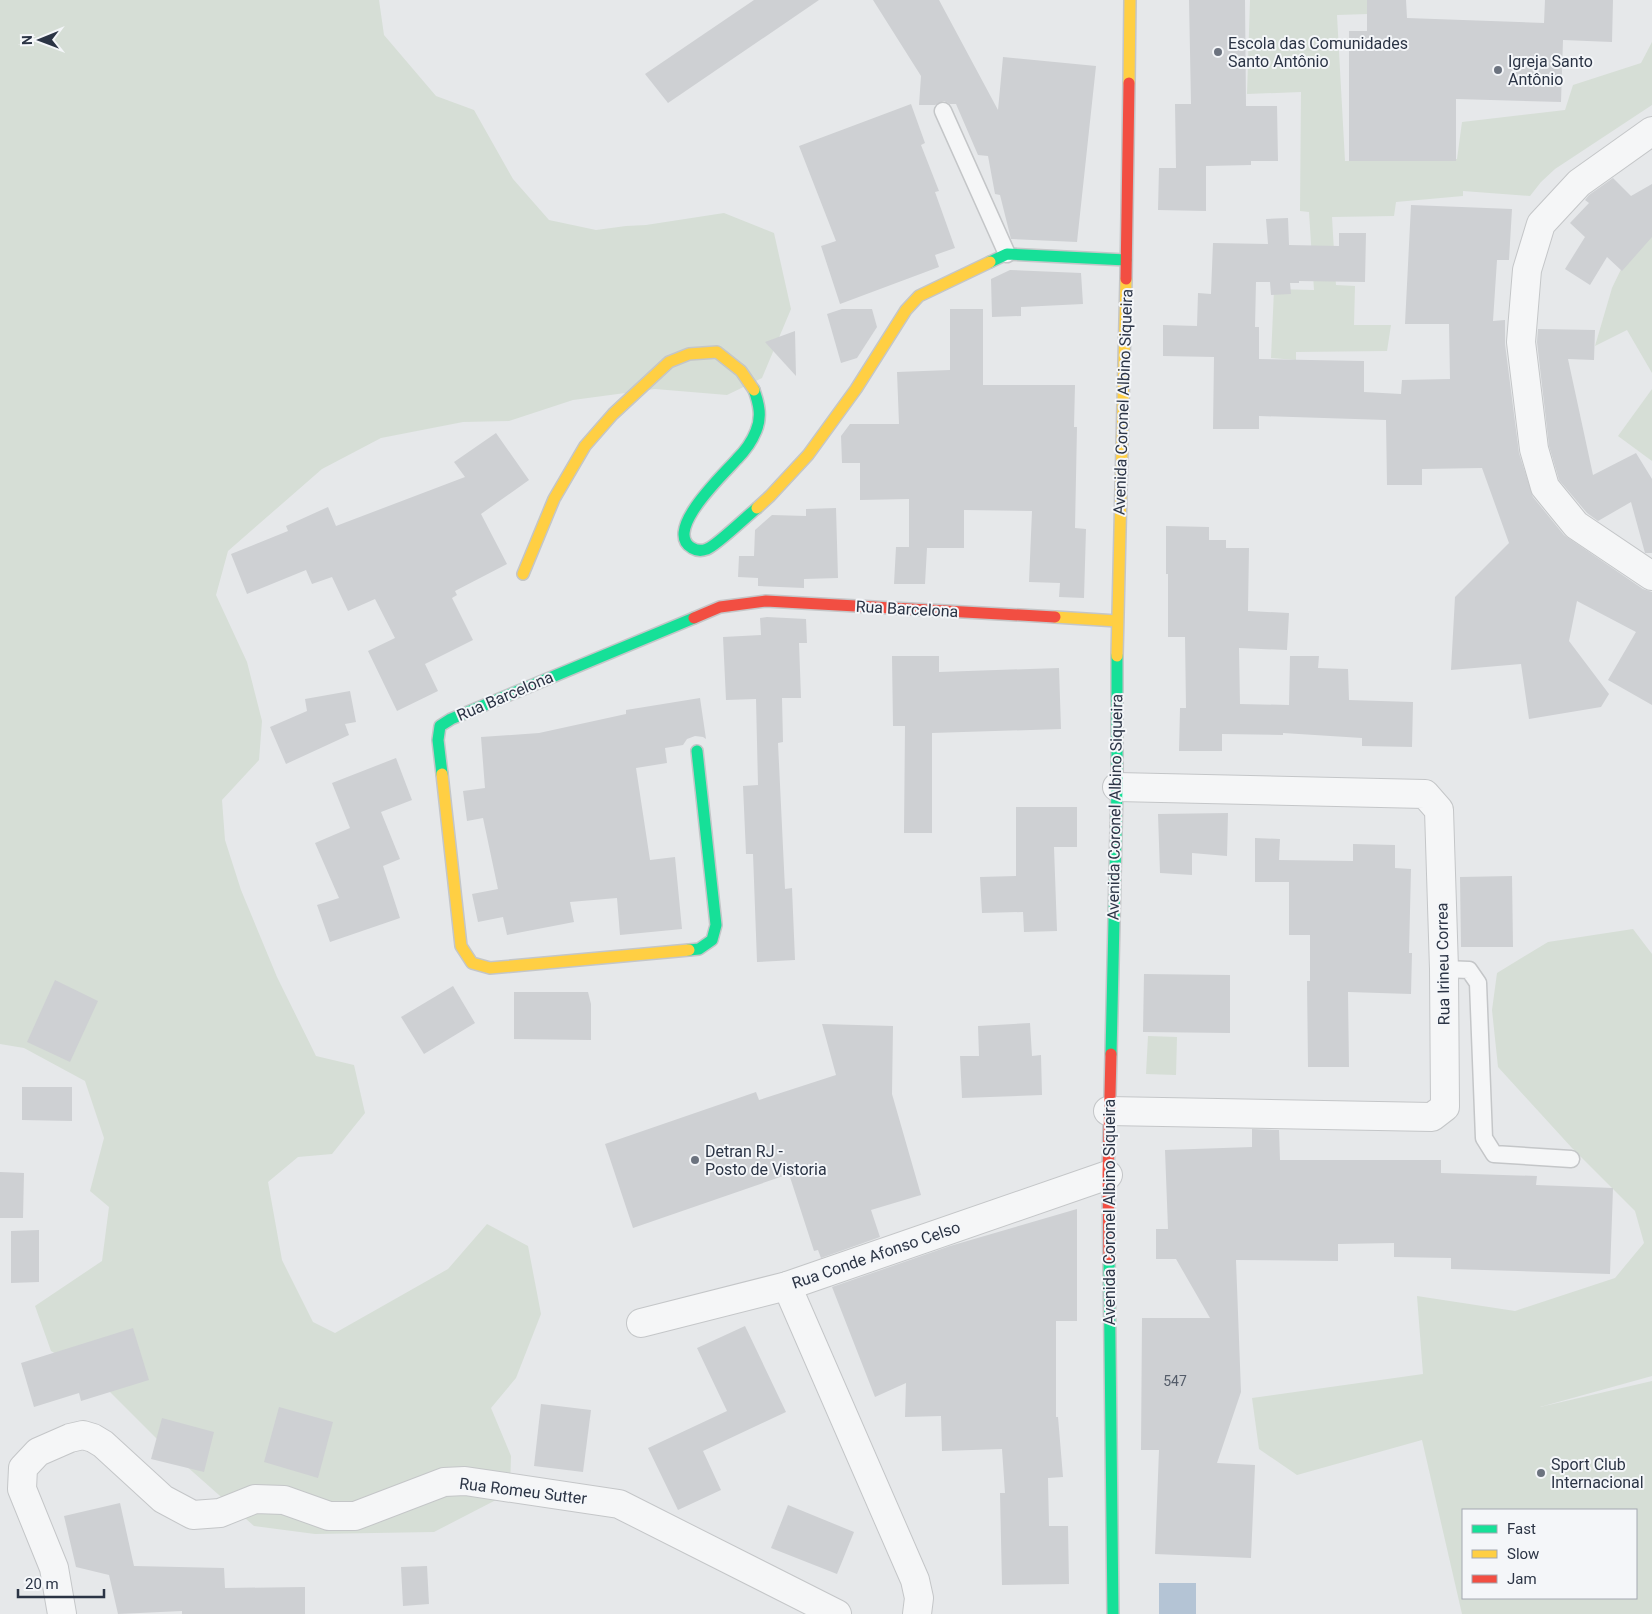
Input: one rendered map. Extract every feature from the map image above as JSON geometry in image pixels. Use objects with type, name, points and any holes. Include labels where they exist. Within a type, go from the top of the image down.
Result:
[{"type":"street","name":"Avenida Coronel Albino Siqueira","points":[[1113,1614],[1108,1111],[1116,787],[1116,621],[1126,260],[1130,0]]},
{"type":"street","points":[[1652,130],[1579,182],[1541,224],[1527,270],[1521,342],[1534,450],[1545,487],[1576,525],[1652,576]]},
{"type":"street","points":[[523,574],[554,499],[585,446],[613,414],[669,362],[689,354],[718,352],[743,372],[757,397],[760,413],[758,430],[744,452],[708,492],[689,518],[683,530],[686,544],[694,550],[700,551],[709,549],[770,496],[808,455],[856,388],[906,310],[919,296],[1006,254],[1126,260]]},
{"type":"street","name":"Rua Barcelona","points":[[697,751],[716,926],[712,940],[699,949],[490,968],[476,966],[467,960],[461,946],[438,740],[440,726],[451,718],[720,607],[766,601],[1116,621]]},
{"type":"street","name":"Rua Irineu Correa","points":[[1108,1111],[1432,1117],[1445,1108],[1444,969],[1439,810],[1425,794],[1116,787]]},
{"type":"street","name":"Rua Conde Afonso Celso","points":[[641,1323],[787,1286],[1108,1175]]},
{"type":"street","points":[[787,1286],[915,1580],[919,1598],[917,1614]]},
{"type":"street","name":"Rua Romeu Sutter","points":[[62,1614],[54,1568],[22,1488],[11,1468],[38,1452],[70,1438],[83,1435],[103,1444],[163,1499],[194,1515],[220,1513],[255,1499],[284,1500],[329,1516],[355,1516],[444,1482],[465,1481],[619,1504],[837,1614]]},
{"type":"lane","points":[[943,111],[1006,254]]},
{"type":"lane","points":[[1444,969],[1469,970],[1478,983],[1484,1138],[1494,1154],[1571,1158]]},
{"type":"shaded area","points":[[0,0],[379,0],[384,35],[436,96],[474,110],[513,179],[549,220],[596,230],[646,225],[724,213],[774,233],[791,309],[762,378],[727,395],[655,389],[573,400],[509,421],[463,422],[381,438],[322,469],[228,551],[216,595],[247,662],[262,721],[259,760],[222,800],[225,840],[241,890],[277,977],[316,1056],[354,1065],[365,1113],[332,1154],[298,1157],[268,1182],[282,1260],[313,1322],[335,1333],[448,1269],[487,1224],[528,1246],[541,1314],[516,1378],[491,1408],[511,1456],[510,1490],[494,1501],[434,1532],[315,1534],[254,1526],[167,1449],[92,1374],[51,1351],[35,1306],[102,1261],[109,1207],[90,1191],[104,1138],[85,1081],[24,1048],[0,1044]]},
{"type":"shaded area","points":[[1250,0],[1367,0],[1368,14],[1337,15],[1345,161],[1457,159],[1462,122],[1565,110],[1573,85],[1641,63],[1652,42],[1652,105],[1555,169],[1530,196],[1463,191],[1463,196],[1396,202],[1394,216],[1332,217],[1336,285],[1355,286],[1354,325],[1391,325],[1387,351],[1296,352],[1296,360],[1271,358],[1274,289],[1314,290],[1309,212],[1300,211],[1301,92],[1247,94]]},
{"type":"shaded area","points":[[1652,211],[1652,373],[1627,330],[1595,346],[1612,288],[1638,234]]},
{"type":"shaded area","points":[[1652,389],[1652,461],[1618,436]]},
{"type":"shaded area","points":[[1633,929],[1652,954],[1652,1376],[1540,1407],[1652,1381],[1652,1614],[1462,1614],[1422,1440],[1297,1475],[1259,1449],[1252,1398],[1423,1374],[1417,1296],[1515,1311],[1615,1278],[1644,1243],[1635,1211],[1572,1148],[1498,1067],[1492,1010],[1497,973],[1548,942]]},
{"type":"shaded area","points":[[1148,1036],[1177,1037],[1176,1075],[1146,1074]]},
{"type":"water","points":[[1159,1583],[1196,1583],[1196,1614],[1159,1614]]},
{"type":"building","points":[[754,0],[819,0],[668,103],[645,74]]},
{"type":"building","points":[[873,0],[939,0],[998,110],[1003,57],[1096,66],[1077,242],[1011,239],[1000,195],[995,194],[988,156],[978,155],[956,104],[944,101],[935,105],[919,105],[921,76]]},
{"type":"building","name":"Escola das Comunidades Santo Antônio","points":[[1189,0],[1245,0],[1246,106],[1277,106],[1278,161],[1251,161],[1251,165],[1206,166],[1206,211],[1158,210],[1159,168],[1176,168],[1175,104],[1191,104]]},
{"type":"building","points":[[1367,0],[1406,0],[1407,18],[1544,23],[1545,0],[1613,0],[1612,42],[1563,40],[1561,102],[1456,99],[1456,161],[1349,161],[1349,31],[1367,31]]},
{"type":"building","points":[[911,104],[925,143],[921,145],[939,191],[935,192],[955,248],[935,255],[939,267],[840,304],[821,246],[836,241],[799,146]]},
{"type":"building","points":[[1613,178],[1631,196],[1652,184],[1652,237],[1622,271],[1607,257],[1590,285],[1565,269],[1585,237],[1570,223],[1589,203],[1585,200],[1589,195]]},
{"type":"building","points":[[1411,205],[1512,209],[1509,260],[1497,260],[1493,321],[1505,320],[1505,344],[1519,453],[1533,497],[1564,535],[1643,589],[1652,592],[1652,705],[1608,680],[1636,632],[1577,601],[1569,641],[1609,694],[1601,707],[1529,719],[1521,664],[1451,670],[1455,597],[1509,543],[1482,468],[1422,469],[1422,485],[1387,485],[1386,420],[1259,416],[1259,429],[1213,429],[1214,357],[1163,356],[1163,325],[1197,326],[1198,293],[1211,294],[1213,243],[1268,244],[1266,219],[1288,218],[1289,245],[1339,246],[1339,233],[1366,233],[1365,282],[1299,281],[1299,283],[1290,283],[1291,294],[1271,295],[1270,282],[1256,282],[1255,327],[1259,327],[1259,359],[1364,361],[1364,392],[1401,394],[1402,380],[1450,379],[1449,324],[1405,324]]},
{"type":"building","points":[[1010,270],[1081,273],[1083,304],[1021,307],[1021,316],[992,317],[991,279]]},
{"type":"building","points":[[842,309],[872,309],[877,327],[857,358],[841,363],[827,314]]},
{"type":"building","points":[[950,309],[983,309],[983,385],[1075,385],[1074,427],[1077,427],[1075,528],[1086,529],[1084,598],[1059,597],[1060,583],[1029,582],[1032,511],[964,510],[964,548],[927,548],[925,584],[894,584],[896,547],[909,547],[909,499],[860,500],[860,463],[842,463],[841,436],[850,424],[899,424],[897,372],[950,370]]},
{"type":"building","points":[[1538,329],[1595,330],[1594,360],[1568,359],[1593,475],[1636,453],[1652,479],[1652,553],[1645,553],[1631,502],[1598,521],[1587,513],[1559,480],[1549,446],[1537,342]]},
{"type":"building","points":[[795,331],[796,376],[765,342]]},
{"type":"building","points":[[496,433],[529,480],[481,514],[507,564],[455,591],[457,595],[452,598],[473,640],[425,664],[438,691],[397,711],[368,651],[395,638],[375,599],[348,611],[332,577],[312,584],[306,570],[247,594],[231,554],[288,531],[286,526],[328,507],[336,526],[465,477],[454,462]]},
{"type":"building","points":[[836,508],[838,578],[804,579],[804,588],[758,586],[758,578],[738,577],[739,556],[754,556],[755,530],[772,515],[806,516],[806,509]]},
{"type":"building","points":[[1166,526],[1209,527],[1209,540],[1226,540],[1226,548],[1249,548],[1248,611],[1289,613],[1287,650],[1239,648],[1240,704],[1289,705],[1290,656],[1319,656],[1318,668],[1348,669],[1349,700],[1413,702],[1412,747],[1362,746],[1362,738],[1283,733],[1283,735],[1222,734],[1222,751],[1179,751],[1180,708],[1186,708],[1185,637],[1168,637]]},
{"type":"building","points":[[760,618],[806,619],[807,643],[799,643],[801,698],[782,698],[783,742],[778,743],[785,889],[792,888],[795,960],[757,962],[753,854],[746,854],[743,786],[758,785],[756,699],[726,700],[723,637],[761,635]]},
{"type":"building","points":[[892,656],[939,656],[939,672],[1059,668],[1061,729],[932,733],[932,833],[904,833],[905,726],[893,726]]},
{"type":"building","points":[[350,691],[356,722],[345,724],[349,735],[286,764],[270,727],[307,711],[305,699]]},
{"type":"building","points":[[700,698],[706,739],[695,736],[687,739],[683,745],[665,748],[667,763],[636,768],[650,860],[675,857],[682,929],[620,935],[617,898],[570,902],[574,922],[507,935],[503,917],[478,922],[472,894],[498,889],[483,818],[467,821],[463,791],[485,788],[481,737],[539,733],[626,714],[626,710]]},
{"type":"building","points":[[396,758],[412,800],[381,812],[400,859],[383,866],[400,918],[330,942],[317,905],[339,898],[315,843],[350,828],[332,783]]},
{"type":"building","points":[[1016,807],[1077,807],[1077,847],[1054,847],[1057,931],[1024,932],[1023,912],[982,913],[980,877],[1016,876]]},
{"type":"building","points":[[1228,813],[1227,856],[1192,853],[1192,875],[1160,873],[1158,814]]},
{"type":"building","points":[[1255,838],[1280,839],[1279,860],[1353,861],[1353,844],[1395,845],[1395,868],[1411,869],[1409,953],[1412,953],[1411,994],[1348,992],[1349,1067],[1308,1067],[1307,981],[1310,981],[1310,935],[1289,935],[1289,882],[1255,882]]},
{"type":"building","points":[[1512,876],[1513,947],[1461,947],[1460,877]]},
{"type":"building","points":[[1144,974],[1230,975],[1230,1033],[1143,1032]]},
{"type":"building","points":[[55,980],[98,1001],[70,1062],[27,1042]]},
{"type":"building","points":[[453,986],[475,1023],[424,1054],[401,1017]]},
{"type":"building","points":[[514,992],[588,992],[591,1004],[591,1040],[514,1039]]},
{"type":"building","points":[[1030,1023],[1032,1056],[1041,1055],[1042,1095],[962,1098],[960,1056],[979,1056],[978,1026]]},
{"type":"building","points":[[822,1024],[893,1026],[892,1094],[921,1195],[871,1210],[880,1237],[821,1258],[818,1250],[814,1251],[789,1174],[633,1228],[605,1144],[756,1092],[759,1100],[836,1075]]},
{"type":"building","points":[[22,1087],[72,1087],[72,1121],[22,1120]]},
{"type":"building","points":[[1252,1129],[1279,1130],[1280,1160],[1441,1160],[1441,1173],[1537,1176],[1536,1185],[1613,1188],[1610,1274],[1451,1269],[1451,1258],[1394,1257],[1394,1243],[1338,1244],[1338,1261],[1236,1260],[1241,1392],[1217,1463],[1255,1465],[1251,1558],[1155,1554],[1159,1450],[1141,1450],[1142,1318],[1210,1318],[1176,1259],[1156,1259],[1156,1229],[1168,1229],[1165,1150],[1252,1147]]},
{"type":"building","points":[[0,1172],[24,1173],[23,1218],[0,1218]]},
{"type":"building","points":[[1077,1209],[1077,1321],[1056,1321],[1056,1417],[1058,1417],[1063,1477],[1048,1478],[1049,1526],[1068,1526],[1069,1584],[1002,1585],[1000,1493],[1005,1493],[1002,1449],[942,1451],[941,1416],[905,1417],[906,1383],[875,1397],[832,1287],[950,1246]]},
{"type":"building","points":[[39,1230],[39,1282],[11,1283],[11,1231]]},
{"type":"building","points":[[745,1326],[786,1412],[703,1451],[721,1490],[678,1510],[648,1448],[727,1411],[697,1348]]},
{"type":"building","points":[[133,1328],[149,1380],[81,1401],[79,1393],[34,1407],[21,1363]]},
{"type":"building","points":[[541,1404],[591,1410],[583,1472],[534,1466]]},
{"type":"building","points":[[279,1407],[333,1422],[318,1478],[264,1462]]},
{"type":"building","points":[[162,1418],[214,1432],[204,1472],[151,1459]]},
{"type":"building","points":[[120,1503],[134,1566],[224,1568],[225,1588],[305,1587],[305,1614],[182,1614],[182,1611],[118,1614],[109,1575],[76,1567],[64,1516]]},
{"type":"building","points":[[788,1505],[854,1532],[837,1574],[771,1548]]},
{"type":"building","points":[[427,1566],[429,1604],[403,1606],[401,1567]]},
{"type":"traffic: fast","points":[[990,262],[1007,254],[1126,260]]},
{"type":"traffic: fast","points":[[754,390],[759,416],[758,426],[754,435],[743,453],[699,502],[690,516],[685,529],[685,540],[694,549],[707,549],[724,537],[757,508]]},
{"type":"traffic: fast","points":[[442,774],[438,740],[440,726],[451,719],[694,618]]},
{"type":"traffic: fast","points":[[1111,1054],[1117,787],[1117,656]]},
{"type":"traffic: fast","points":[[689,950],[699,949],[712,940],[716,925],[697,751]]},
{"type":"traffic: fast","points":[[1109,1257],[1113,1614]]},
{"type":"traffic: slow","points":[[1129,83],[1130,0]]},
{"type":"traffic: slow","points":[[757,508],[808,455],[856,389],[906,310],[919,296],[990,262]]},
{"type":"traffic: slow","points":[[1117,656],[1126,279]]},
{"type":"traffic: slow","points":[[523,574],[554,499],[585,446],[613,414],[669,362],[689,354],[717,352],[741,371],[754,390]]},
{"type":"traffic: slow","points":[[1055,617],[1117,621]]},
{"type":"traffic: slow","points":[[442,774],[461,946],[472,963],[490,968],[689,950]]},
{"type":"traffic: jam","points":[[1126,279],[1129,83]]},
{"type":"traffic: jam","points":[[694,618],[720,607],[766,601],[1055,617]]},
{"type":"traffic: jam","points":[[1109,1257],[1108,1175],[1111,1054]]},
{"type":"place","name":"Escola das Comunidades Santo Antônio","points":[[1218,52]]},
{"type":"place","name":"Igreja Santo Antônio","points":[[1498,70]]},
{"type":"place","name":"Detran RJ - Posto de Vistoria","points":[[695,1160]]},
{"type":"place","name":"Sport Club Internacional","points":[[1541,1473]]}]
